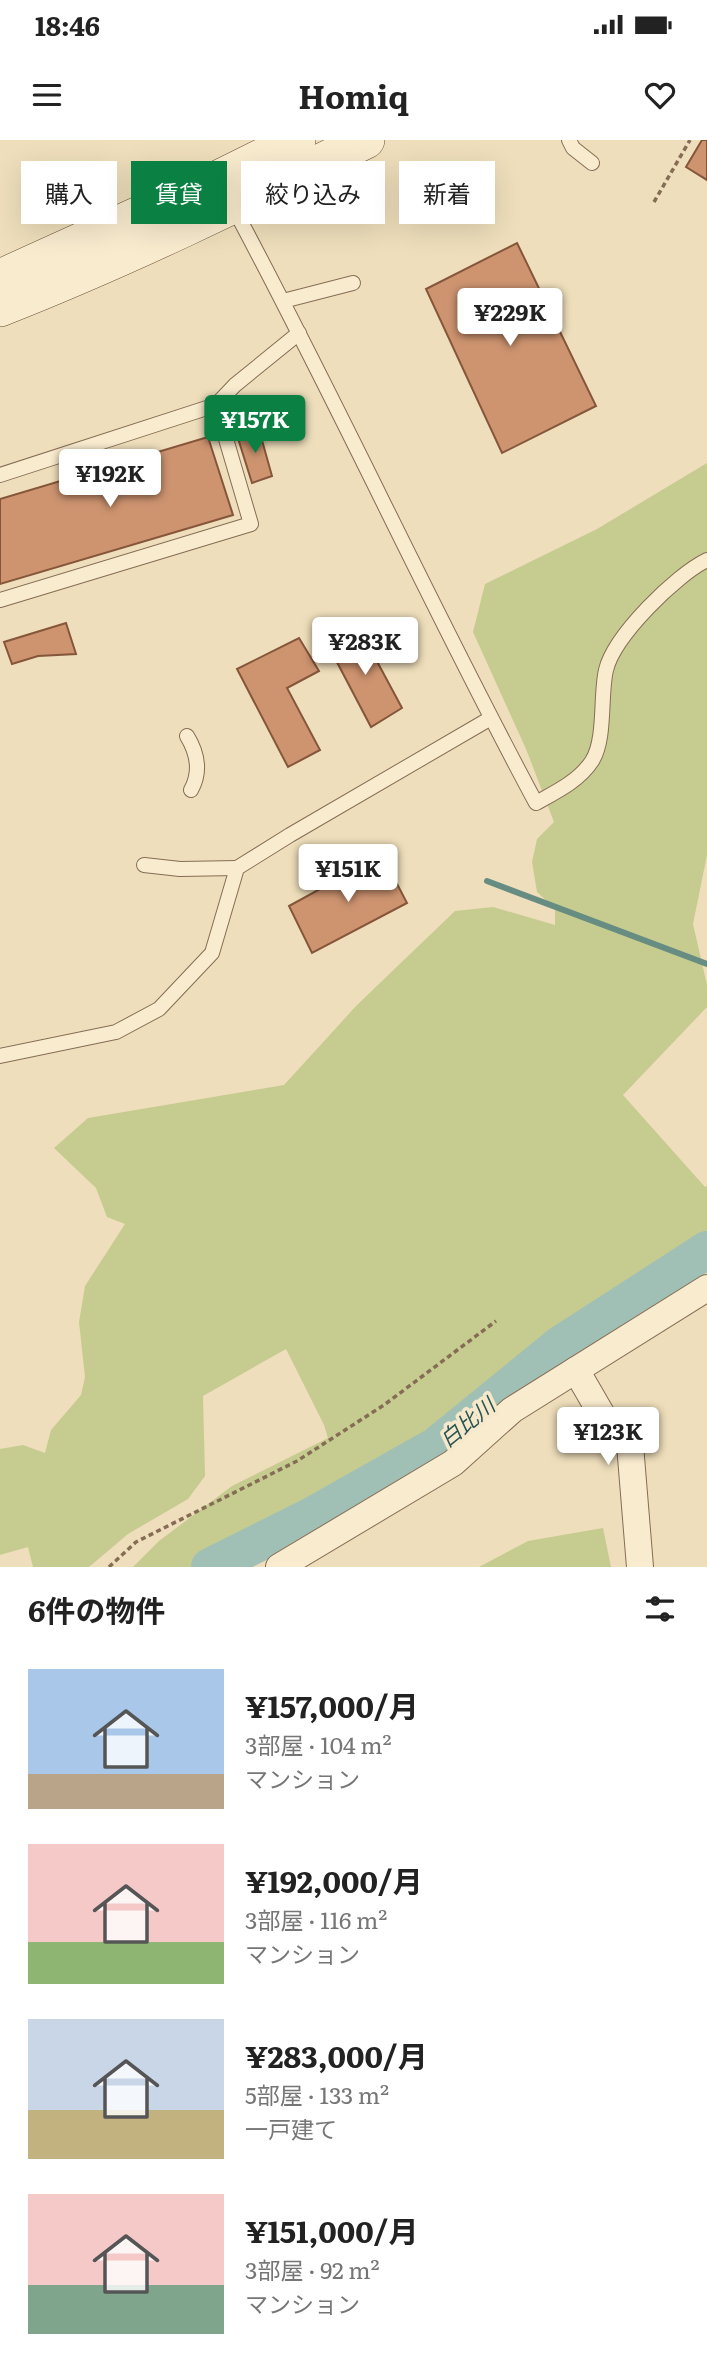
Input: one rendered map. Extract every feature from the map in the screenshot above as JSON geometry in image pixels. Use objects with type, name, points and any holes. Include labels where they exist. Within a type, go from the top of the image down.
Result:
[{"type":"main road","points":[[227,192],[297,140]]},
{"type":"main road","points":[[227,192],[366,140]]},
{"type":"main road","points":[[0,278],[143,224]]},
{"type":"main road","points":[[0,308],[80,277],[171,224]]},
{"type":"street","points":[[279,1567],[453,1463],[512,1410],[707,1288]]},
{"type":"street","points":[[576,1370],[602,1415],[630,1445],[640,1567]]},
{"type":"lane","points":[[569,140],[573,148],[592,163]]},
{"type":"lane","points":[[227,197],[283,301],[491,719],[537,803],[571,783],[593,760],[600,731],[606,668],[622,637],[663,593],[707,560]]},
{"type":"lane","points":[[283,301],[353,283]]},
{"type":"lane","points":[[0,475],[216,405],[235,385],[299,333]]},
{"type":"lane","points":[[0,600],[251,524],[216,405]]},
{"type":"lane","points":[[144,865],[180,869],[237,869],[289,835],[491,719]]},
{"type":"lane","points":[[187,736],[197,760],[198,778],[191,790]]},
{"type":"lane","points":[[0,1056],[116,1032],[159,1009],[212,953],[237,869]]},
{"type":"path","points":[[654,202],[690,140]]},
{"type":"path","points":[[109,1567],[136,1542],[297,1461],[363,1419],[496,1321]]},
{"type":"green space","points":[[707,463],[707,855],[693,924],[707,985],[707,1007],[623,1095],[705,1187],[707,1186],[707,1270],[598,1335],[420,1467],[299,1534],[232,1567],[133,1567],[159,1541],[232,1486],[328,1438],[286,1349],[203,1396],[205,1476],[188,1499],[128,1534],[89,1567],[33,1567],[28,1547],[0,1555],[0,1449],[23,1445],[45,1453],[51,1430],[81,1395],[85,1377],[79,1322],[85,1286],[125,1224],[107,1217],[96,1188],[54,1148],[88,1118],[284,1085],[357,1005],[455,911],[493,907],[555,925],[555,909],[537,892],[532,862],[537,839],[554,822],[526,749],[473,632],[485,584],[597,529]]},
{"type":"green space","points":[[603,1528],[611,1567],[479,1567],[528,1541]]},
{"type":"building","points":[[702,140],[707,140],[707,180],[686,167]]},
{"type":"building","points":[[517,243],[596,406],[502,453],[426,289]]},
{"type":"building","points":[[258,426],[272,476],[252,483],[237,435]]},
{"type":"building","points":[[208,437],[233,515],[0,584],[0,499]]},
{"type":"building","points":[[66,623],[76,654],[38,656],[12,664],[4,642]]},
{"type":"building","points":[[358,626],[402,708],[371,727],[328,645]]},
{"type":"building","points":[[299,638],[319,671],[287,688],[320,750],[288,767],[237,669]]},
{"type":"building","points":[[382,855],[407,903],[312,953],[289,906]]},
{"type":"waterway","points":[[487,881],[707,964]]},
{"type":"waterway","name":"白比川","points":[[210,1567],[310,1517],[436,1446],[560,1345],[707,1250]]}]
